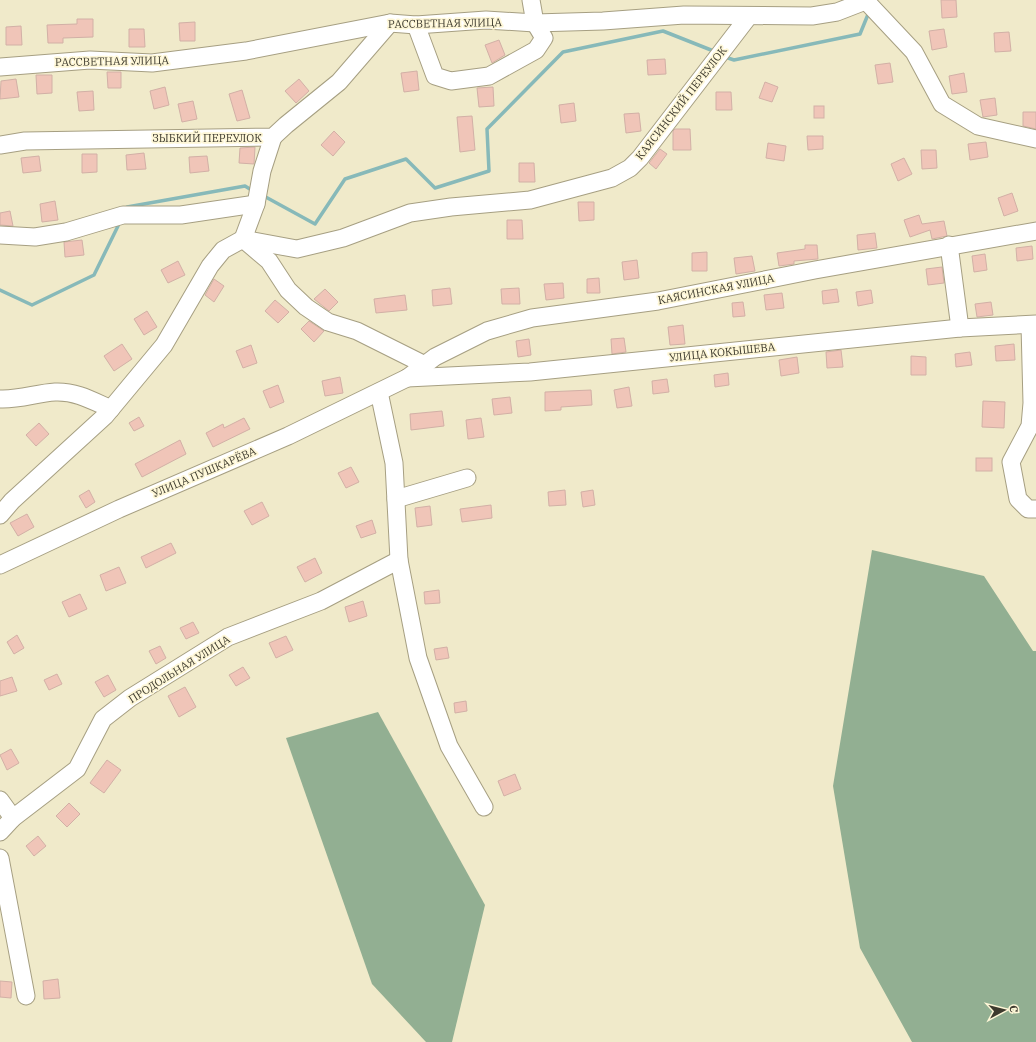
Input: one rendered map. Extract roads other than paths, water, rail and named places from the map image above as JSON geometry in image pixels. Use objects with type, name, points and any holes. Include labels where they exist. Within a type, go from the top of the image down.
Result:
[{"type":"street","points":[[416,25],[435,76],[451,81],[489,76],[536,50],[544,38],[535,23],[530,0]]},
{"type":"street","points":[[867,0],[914,52],[942,104],[978,126],[1036,139]]},
{"type":"street","name":"РАССВЕТНАЯ УЛИЦА","points":[[0,67],[90,60],[152,63],[246,50],[390,23],[416,25],[486,20],[535,23],[603,21],[684,15],[812,16],[837,12],[867,0]]},
{"type":"street","name":"КАЯСИНСКИЙ ПЕРЕУЛОК","points":[[243,239],[297,249],[343,238],[410,213],[451,207],[530,200],[612,178],[630,168],[640,158],[749,16]]},
{"type":"street","name":"ЗЫБКИЙ ПЕРЕУЛОК","points":[[0,145],[25,141],[273,137],[286,124],[339,82],[390,23]]},
{"type":"street","points":[[0,515],[12,501],[111,409],[164,345],[210,266],[223,250],[243,239],[257,197],[262,171],[273,137]]},
{"type":"street","points":[[0,235],[35,237],[66,232],[123,215],[181,215],[257,197]]},
{"type":"street","name":"КАЯСИНСКАЯ УЛИЦА","points":[[407,378],[434,357],[487,331],[532,318],[658,301],[949,245],[1036,231]]},
{"type":"street","points":[[243,239],[269,261],[288,290],[306,308],[328,322],[357,330],[425,365]]},
{"type":"street","points":[[949,245],[960,328]]},
{"type":"street","points":[[1033,324],[1032,403],[1030,426],[1011,462],[1018,499],[1028,509],[1036,509]]},
{"type":"street","name":"УЛИЦА КОКЫШЕВА","points":[[407,378],[530,372],[960,328],[1033,324]]},
{"type":"street","name":"УЛИЦА ПУШКАРЁВА","points":[[0,565],[119,509],[288,436],[407,378]]},
{"type":"street","points":[[0,399],[13,399],[56,392],[83,396],[111,409]]},
{"type":"street","points":[[379,392],[394,463],[399,560],[418,658],[449,746],[484,807]]},
{"type":"street","points":[[396,499],[467,478]]},
{"type":"street","name":"ПРОДОЛЬНАЯ УЛИЦА","points":[[0,832],[13,818],[77,769],[103,719],[130,698],[228,637],[321,601],[399,560]]},
{"type":"street","points":[[0,800],[13,818]]},
{"type":"street","points":[[0,858],[26,996]]},
{"type":"waterway","points":[[728,58],[734,60],[860,34],[869,12]]},
{"type":"waterway","points":[[262,195],[315,224],[345,179],[406,159],[435,188],[489,171],[487,129],[563,52],[663,31],[711,50]]},
{"type":"waterway","points":[[127,207],[245,186],[253,191]]},
{"type":"waterway","points":[[0,290],[32,305],[94,275],[118,226]]}]
